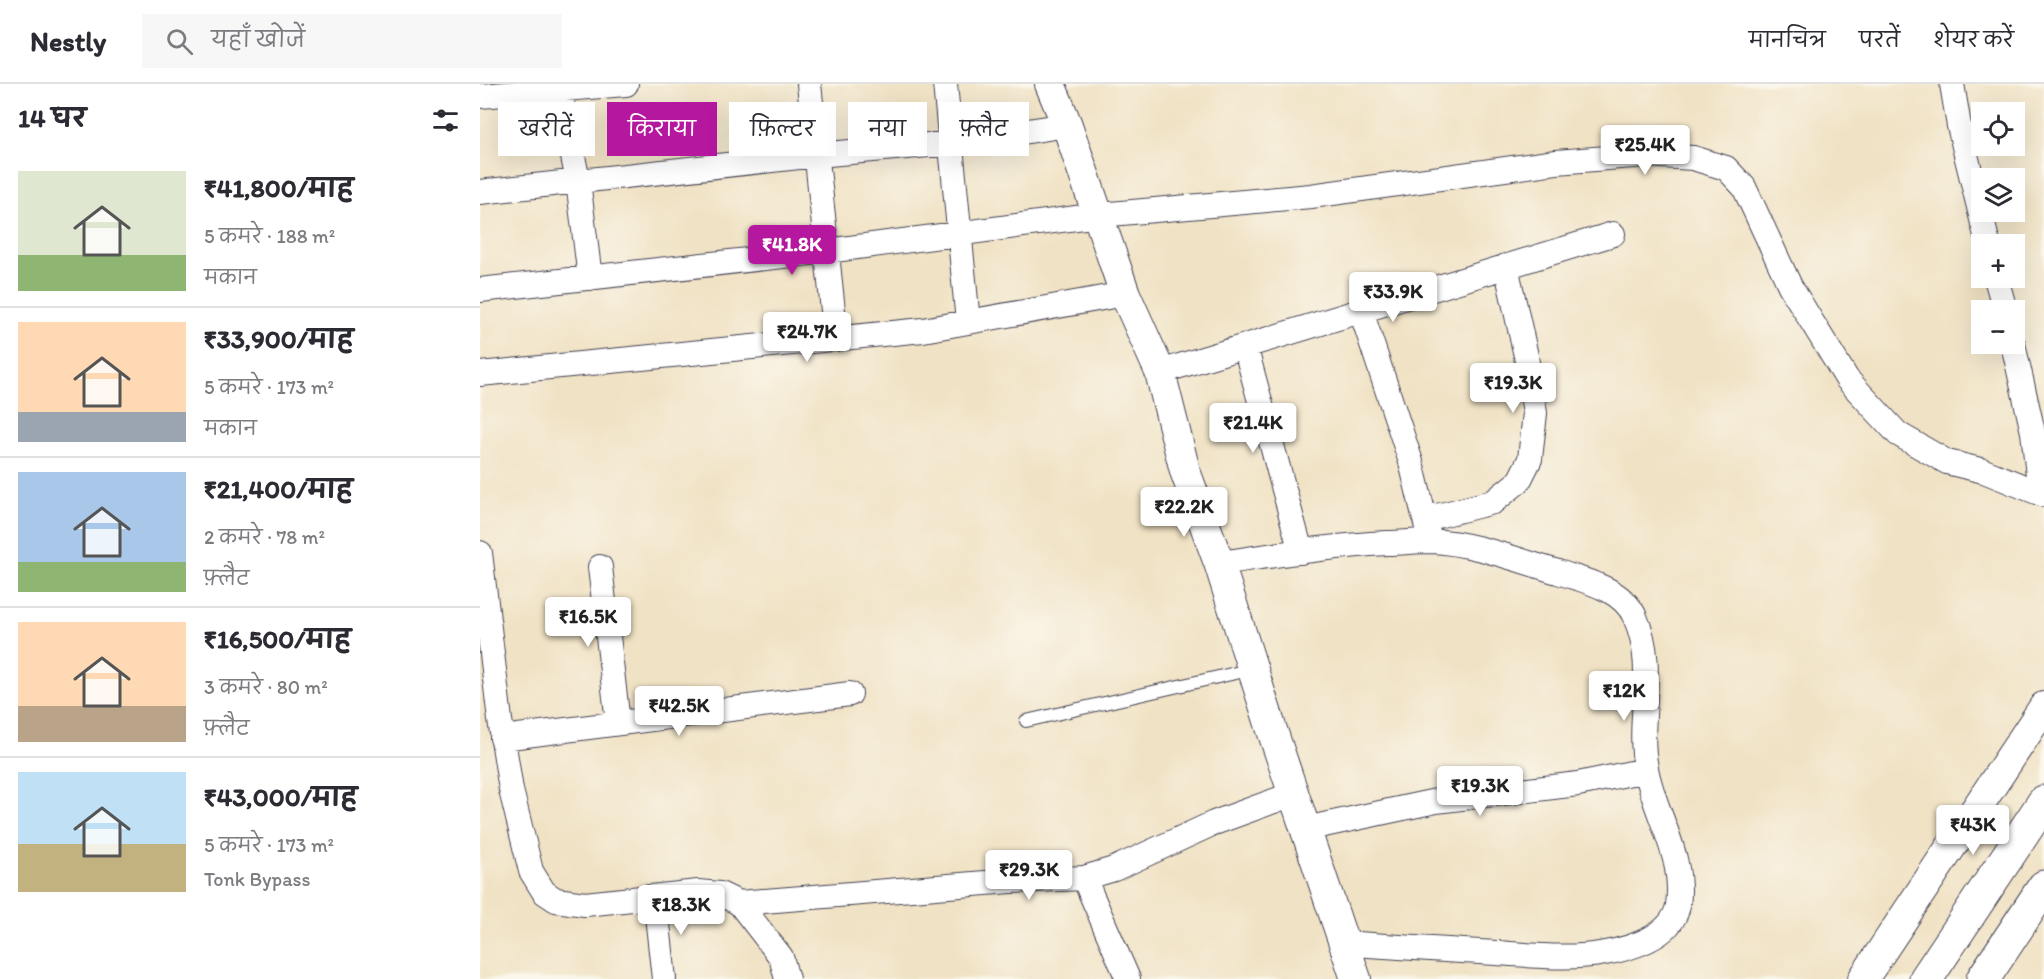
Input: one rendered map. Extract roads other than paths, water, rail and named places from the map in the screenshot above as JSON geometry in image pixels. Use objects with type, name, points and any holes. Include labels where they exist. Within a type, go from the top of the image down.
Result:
[{"type":"highway","points":[[1926,979],[2044,802]]},
{"type":"highway","points":[[1983,979],[2044,887]]},
{"type":"street","points":[[480,96],[559,87],[626,84]]},
{"type":"street","points":[[809,84],[811,102]]},
{"type":"street","points":[[945,84],[947,102]]},
{"type":"street","points":[[1050,84],[1067,125],[1125,294],[1160,372],[1185,471],[1219,563],[1293,794],[1356,979]]},
{"type":"street","points":[[1952,84],[1959,126],[1986,234]]},
{"type":"street","points":[[559,87],[578,181],[590,278]]},
{"type":"street","points":[[1029,131],[1067,125]]},
{"type":"street","points":[[836,153],[939,144]]},
{"type":"street","points":[[480,290],[827,251],[1099,215],[1311,196],[1556,162],[1646,155],[1694,158],[1726,168],[1744,187],[1790,286],[1847,379],[1898,434],[1947,462],[1984,471],[2042,493],[2033,432],[2015,354]]},
{"type":"street","points":[[480,192],[808,156]]},
{"type":"street","points":[[817,156],[836,339]]},
{"type":"street","points":[[952,156],[968,322]]},
{"type":"street","points":[[1160,372],[1613,234]]},
{"type":"street","points":[[1219,563],[1341,546],[1428,530],[1493,502],[1519,481],[1530,459],[1535,413],[1526,356],[1506,266]]},
{"type":"street","points":[[480,374],[923,330],[1125,294]]},
{"type":"street","points":[[1361,311],[1412,462],[1428,530]]},
{"type":"street","points":[[1245,346],[1301,552]]},
{"type":"street","points":[[1344,944],[1549,956],[1603,954],[1656,936],[1672,921],[1678,906],[1678,874],[1675,855],[1646,770],[1643,746],[1647,689],[1645,643],[1634,614],[1616,593],[1587,581],[1472,548],[1428,530]]},
{"type":"street","points":[[480,553],[502,738],[511,790],[531,871],[544,892],[556,900],[585,904],[698,892],[720,894],[739,903],[781,957],[787,979]]},
{"type":"street","points":[[600,567],[618,723]]},
{"type":"street","points":[[502,738],[850,694]]},
{"type":"street","points":[[1863,979],[2044,707]]},
{"type":"street","points":[[1305,829],[1436,801],[1578,784],[1646,770]]},
{"type":"street","points":[[739,903],[1010,881],[1084,878],[1114,869],[1214,823],[1293,794]]},
{"type":"street","points":[[1084,878],[1128,979]]},
{"type":"street","points":[[655,897],[664,979]]},
{"type":"lane","points":[[1026,721],[1253,669]]}]
